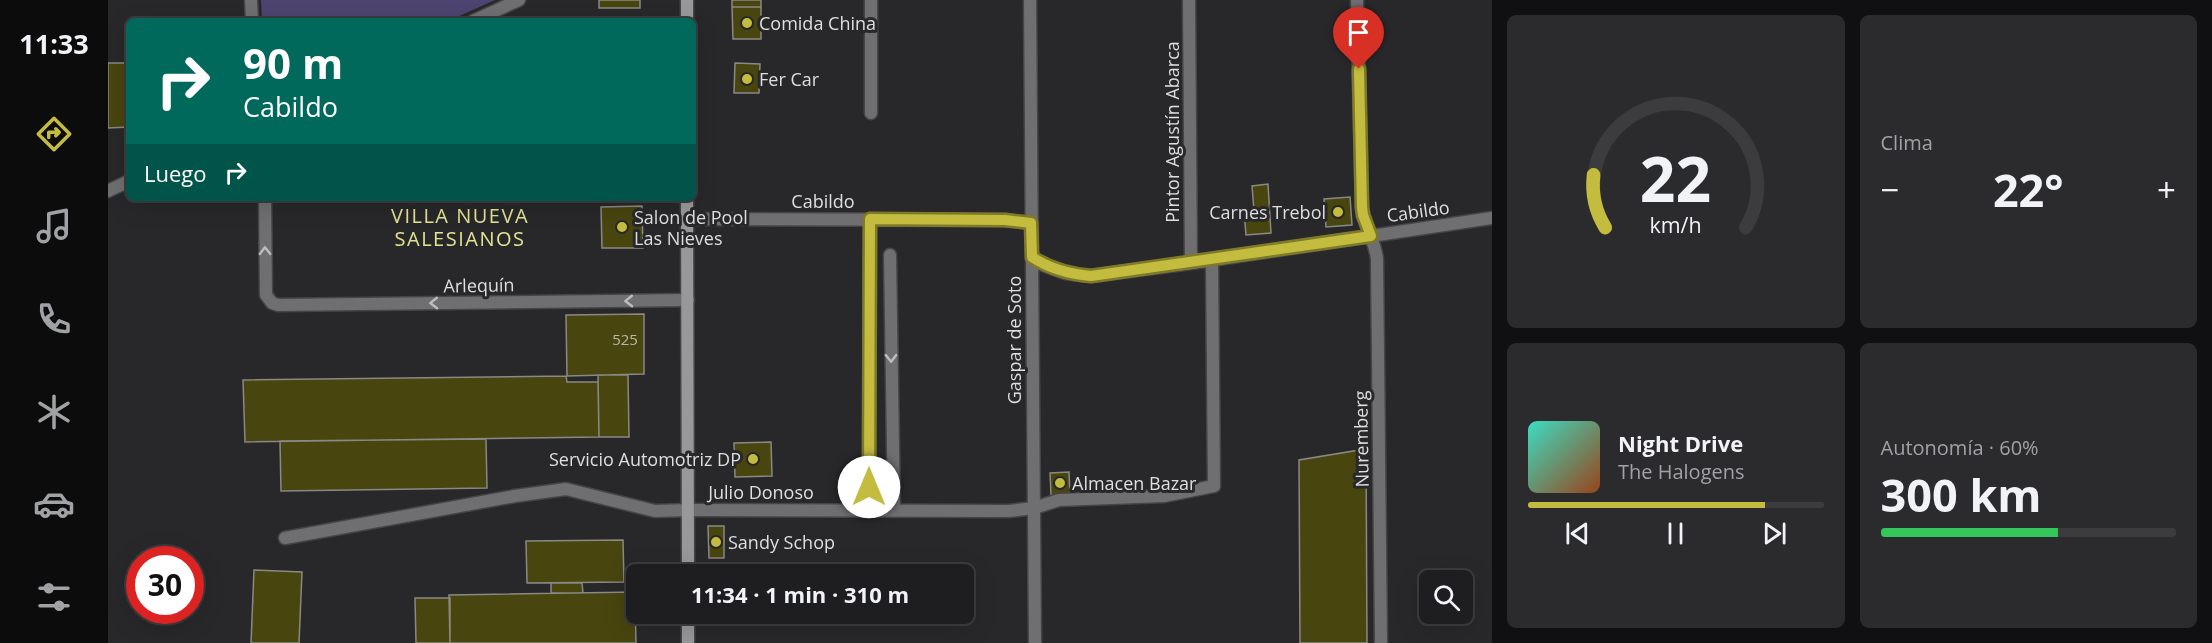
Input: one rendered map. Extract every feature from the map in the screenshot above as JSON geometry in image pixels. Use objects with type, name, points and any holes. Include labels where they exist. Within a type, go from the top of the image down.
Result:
[{"type":"main road","points":[[687,0],[687,18]]},
{"type":"main road","points":[[687,201],[688,564]]},
{"type":"main road","points":[[688,624],[688,642]]},
{"type":"street","points":[[251,0],[252,18]]},
{"type":"street","points":[[480,18],[519,0]]},
{"type":"street","points":[[871,0],[871,114]]},
{"type":"street","name":"Gaspar de Soto","points":[[1030,0],[1035,643]]},
{"type":"street","name":"Pintor Agustín Abarca","points":[[1189,0],[1191,263]]},
{"type":"street","name":"Nuremberg","points":[[1357,0],[1362,207],[1376,249],[1377,266],[1381,643]]},
{"type":"street","points":[[108,191],[126,182]]},
{"type":"street","name":"Arlequín","points":[[265,201],[266,295],[272,303],[278,305],[688,300]]},
{"type":"street","name":"Cabildo","points":[[1032,257],[1041,264],[1065,273],[1091,276],[1492,218]]},
{"type":"street","name":"Cabildo","points":[[687,219],[1005,220],[1031,223]]},
{"type":"street","points":[[869,511],[870,219]]},
{"type":"street","points":[[890,255],[894,511]]},
{"type":"street","points":[[1034,508],[1059,500],[1164,496],[1214,486],[1212,260]]},
{"type":"street","points":[[868,300],[891,300]]},
{"type":"street","name":"Julio Donoso","points":[[285,538],[515,496],[566,489],[655,511],[1009,512],[1034,508]]},
{"type":"shaded area","points":[[261,0],[495,0],[455,18],[262,18]]},
{"type":"building","points":[[599,0],[640,0],[640,8],[599,8]]},
{"type":"building","points":[[732,0],[761,0],[761,7],[732,7]]},
{"type":"building","name":"Comida China","points":[[732,7],[761,7],[761,39],[733,39]]},
{"type":"building","points":[[108,63],[126,63],[126,127],[108,128]]},
{"type":"building","name":"Fer Car","points":[[735,63],[760,64],[759,93],[734,93]]},
{"type":"building","points":[[1268,184],[1271,233],[1246,235],[1244,212],[1254,211],[1252,186]]},
{"type":"building","name":"Carnes Trebol","points":[[1350,197],[1352,225],[1326,227],[1324,199]]},
{"type":"building","name":"Salon de Pool Las Nieves","points":[[642,206],[643,248],[602,248],[601,207]]},
{"type":"building","points":[[644,314],[644,374],[567,376],[566,315]]},
{"type":"building","points":[[598,375],[628,375],[629,437],[599,437]]},
{"type":"building","points":[[566,376],[567,382],[598,382],[599,437],[245,442],[243,380]]},
{"type":"building","points":[[486,439],[487,488],[281,491],[280,441]]},
{"type":"building","name":"Servicio Automotriz DP","points":[[771,442],[772,476],[735,477],[734,443]]},
{"type":"building","points":[[1366,449],[1367,643],[1300,643],[1299,460]]},
{"type":"building","name":"Almacen Bazar","points":[[1069,472],[1070,494],[1051,495],[1050,473]]},
{"type":"building","name":"Sandy Schop","points":[[708,526],[724,526],[724,558],[709,558]]},
{"type":"building","points":[[623,540],[624,582],[527,583],[526,541]]},
{"type":"building","points":[[254,570],[302,572],[299,643],[251,643]]},
{"type":"building","points":[[551,583],[582,583],[583,593],[551,593]]},
{"type":"building","points":[[626,592],[626,624],[636,624],[636,643],[450,643],[449,595]]},
{"type":"building","points":[[415,598],[450,598],[450,643],[416,643]]},
{"type":"place","name":"Comida China","points":[[747,23]]},
{"type":"place","name":"Fer Car","points":[[747,79]]},
{"type":"place","name":"Carnes Trebol","points":[[1338,212]]},
{"type":"place","name":"Salon de Pool Las Nieves","points":[[622,227]]},
{"type":"place","name":"Servicio Automotriz DP","points":[[753,459]]},
{"type":"place","name":"Almacen Bazar","points":[[1060,483]]},
{"type":"place","name":"Sandy Schop","points":[[716,542]]},
{"type":"district","name":"VILLA NUEVA SALESIANOS","points":[[460,226]]},
{"type":"route","points":[[869,487],[870,219],[1005,220],[1031,223],[1032,257],[1041,264],[1065,273],[1091,276],[1371,236],[1362,207],[1359,69]]}]
